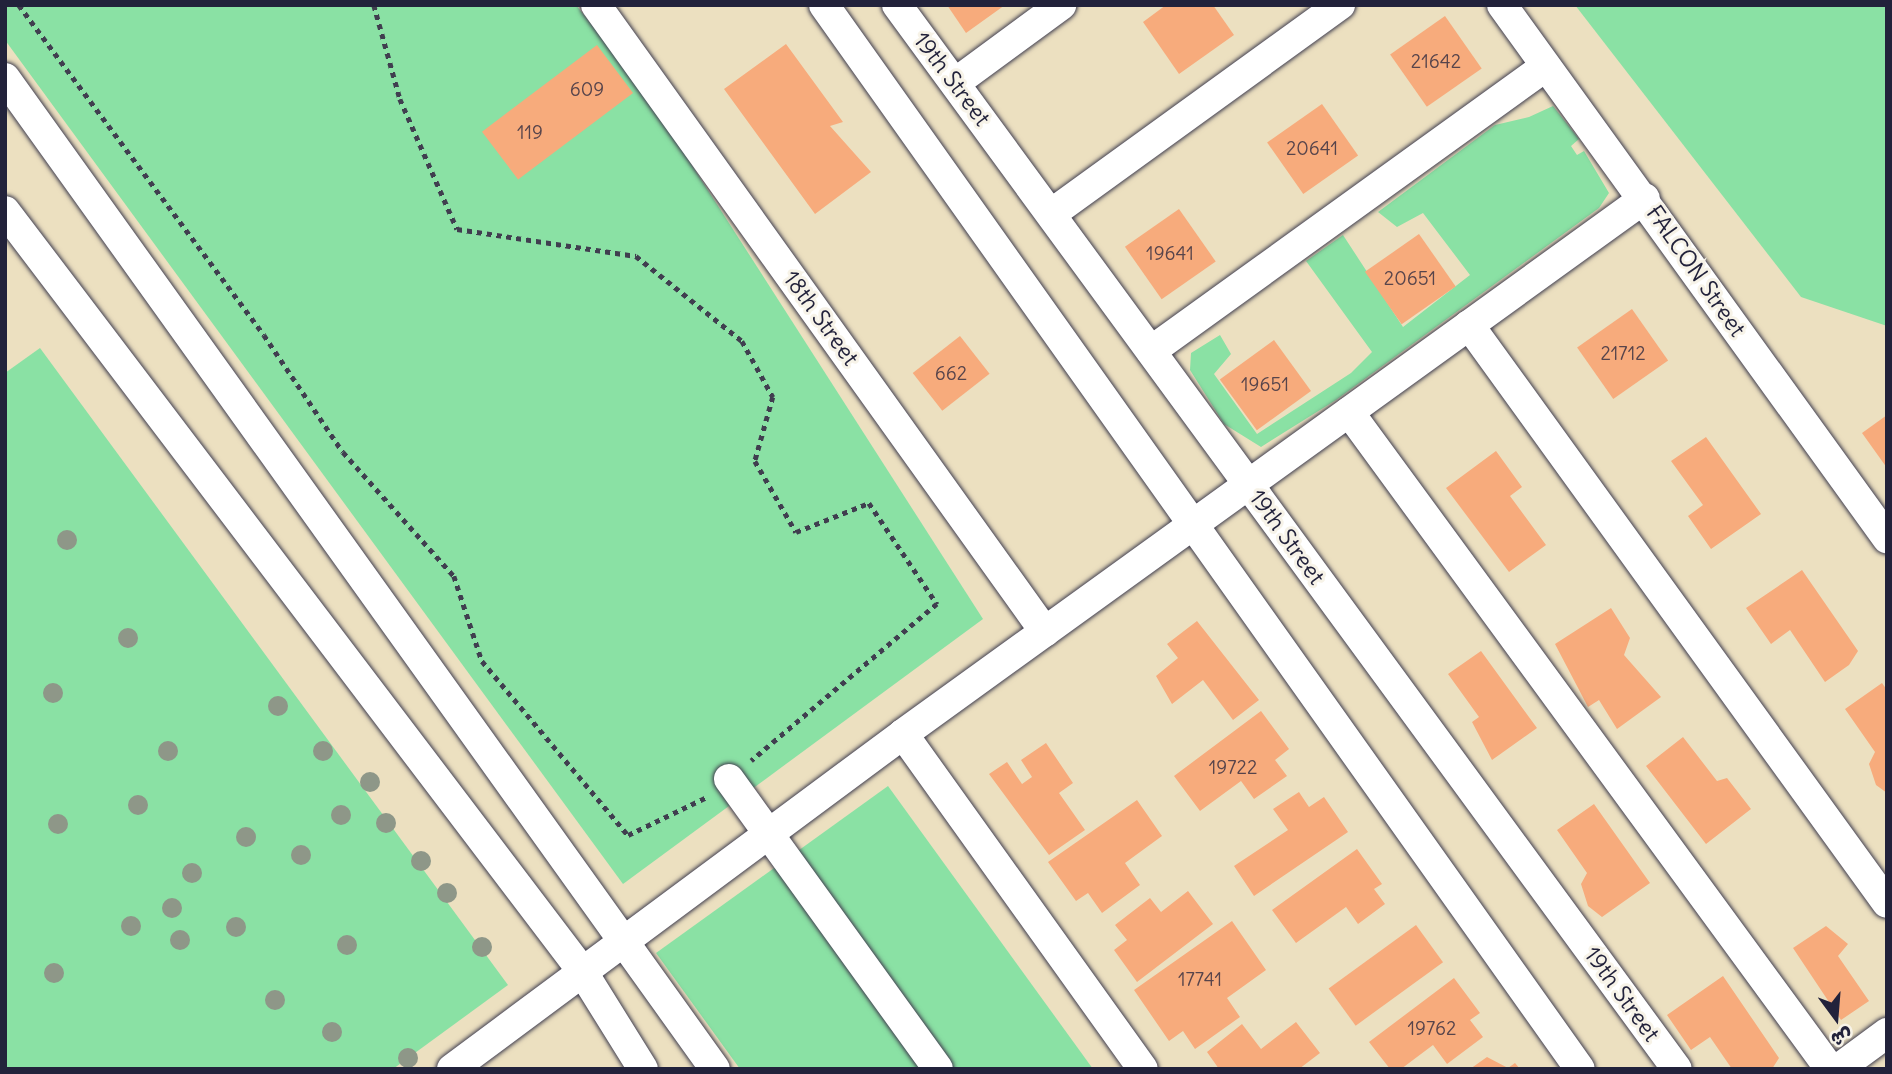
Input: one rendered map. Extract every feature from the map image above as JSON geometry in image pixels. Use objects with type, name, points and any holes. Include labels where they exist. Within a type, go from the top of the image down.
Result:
[{"type":"street","name":"18th Street","points":[[596,5],[1045,632]]},
{"type":"street","points":[[824,5],[1191,527],[1580,1069]]},
{"type":"street","name":"19th Street","points":[[897,5],[1677,1069]]},
{"type":"street","points":[[955,83],[1061,5]]},
{"type":"street","points":[[1052,214],[1340,5]]},
{"type":"street","name":"FALCON Street","points":[[1503,5],[1545,67],[1645,198],[1887,538]]},
{"type":"street","points":[[1151,351],[1545,67]]},
{"type":"street","points":[[5,78],[627,942],[715,1069]]},
{"type":"street","points":[[452,1069],[582,971],[627,942],[773,835],[903,734],[1645,198]]},
{"type":"street","points":[[5,211],[582,971],[643,1069]]},
{"type":"street","points":[[1469,325],[1887,903]]},
{"type":"street","points":[[1349,412],[1830,1069]]},
{"type":"street","points":[[903,734],[1143,1069]]},
{"type":"street","points":[[729,779],[773,835],[938,1069]]},
{"type":"street","points":[[1838,1069],[1887,1033]]},
{"type":"path","points":[[19,5],[264,335],[343,452],[454,576],[482,661],[628,835],[709,796],[937,604],[869,503],[796,531],[755,461],[772,397],[742,341],[636,256],[457,229],[400,99],[374,5]]},
{"type":"green space","points":[[5,5],[576,5],[643,89],[983,619],[623,884],[5,40]]},
{"type":"green space","points":[[1575,5],[1887,5],[1887,326],[1801,297]]},
{"type":"green space","points":[[1553,106],[1579,139],[1571,146],[1577,155],[1584,151],[1609,193],[1599,208],[1336,400],[1261,447],[1224,424],[1190,370],[1191,353],[1220,335],[1231,354],[1214,374],[1257,434],[1351,373],[1372,352],[1306,261],[1343,235],[1403,327],[1470,275],[1423,213],[1397,227],[1378,212],[1495,125],[1529,117]]},
{"type":"green space","points":[[40,348],[508,985],[393,1069],[5,1069],[5,373]]},
{"type":"green space","points":[[888,786],[1093,1069],[740,1069],[656,953]]},
{"type":"building","points":[[947,5],[1005,5],[966,33]]},
{"type":"building","points":[[1166,5],[1213,5],[1234,35],[1179,74],[1143,22]]},
{"type":"building","points":[[1445,16],[1482,68],[1427,107],[1390,54]]},
{"type":"building","points":[[786,44],[843,122],[830,126],[871,172],[815,214],[724,89]]},
{"type":"building","points":[[597,45],[633,93],[518,180],[482,132]]},
{"type":"building","points":[[1322,104],[1358,156],[1303,194],[1267,142]]},
{"type":"building","points":[[1179,209],[1216,261],[1162,299],[1125,247]]},
{"type":"building","points":[[1419,234],[1456,286],[1402,324],[1365,272]]},
{"type":"building","points":[[1632,309],[1668,361],[1613,399],[1577,347]]},
{"type":"building","points":[[960,336],[990,374],[942,411],[913,373]]},
{"type":"building","points":[[1274,340],[1311,391],[1257,430],[1220,379]]},
{"type":"building","points":[[1887,415],[1887,468],[1862,433]]},
{"type":"building","points":[[1706,437],[1761,514],[1711,549],[1688,516],[1703,505],[1671,461]]},
{"type":"building","points":[[1496,451],[1522,487],[1510,496],[1546,545],[1509,572],[1446,488]]},
{"type":"building","points":[[1802,570],[1858,651],[1849,665],[1825,682],[1790,630],[1771,644],[1746,608]]},
{"type":"building","points":[[1611,608],[1630,638],[1624,655],[1661,697],[1617,729],[1599,700],[1588,707],[1555,644]]},
{"type":"building","points":[[1197,621],[1259,700],[1233,720],[1203,680],[1172,704],[1156,676],[1178,658],[1167,644]]},
{"type":"building","points":[[1481,651],[1537,728],[1492,760],[1472,722],[1479,717],[1448,674]]},
{"type":"building","points":[[1882,683],[1887,690],[1887,793],[1876,785],[1869,764],[1875,752],[1845,709]]},
{"type":"building","points":[[1261,711],[1289,749],[1275,760],[1287,776],[1254,799],[1241,781],[1200,811],[1174,776]]},
{"type":"building","points":[[1683,737],[1717,781],[1727,778],[1751,809],[1706,844],[1646,766]]},
{"type":"building","points":[[1046,743],[1073,783],[1059,793],[1085,830],[1049,855],[989,774],[1007,762],[1022,784],[1032,777],[1021,760]]},
{"type":"building","points":[[1299,792],[1309,807],[1324,797],[1348,832],[1254,896],[1234,866],[1288,830],[1273,809]]},
{"type":"building","points":[[1137,800],[1162,836],[1125,863],[1140,885],[1102,913],[1088,893],[1076,901],[1048,862]]},
{"type":"building","points":[[1594,804],[1650,883],[1602,917],[1588,906],[1581,884],[1587,873],[1557,830]]},
{"type":"building","points":[[1357,849],[1382,884],[1374,889],[1385,904],[1358,924],[1346,907],[1296,943],[1272,910]]},
{"type":"building","points":[[1188,891],[1213,924],[1137,982],[1114,950],[1127,940],[1115,925],[1150,898],[1161,912]]},
{"type":"building","points":[[1232,921],[1266,970],[1227,998],[1240,1017],[1195,1049],[1183,1031],[1169,1041],[1134,990]]},
{"type":"building","points":[[1416,925],[1443,962],[1356,1026],[1329,988]]},
{"type":"building","points":[[1826,926],[1848,944],[1838,956],[1869,1001],[1841,1020],[1793,948]]},
{"type":"building","points":[[1723,976],[1779,1058],[1772,1069],[1732,1069],[1710,1037],[1691,1050],[1667,1015]]},
{"type":"building","points":[[1454,978],[1480,1013],[1470,1020],[1483,1037],[1447,1064],[1433,1045],[1401,1069],[1390,1069],[1369,1042]]},
{"type":"building","points":[[1296,1022],[1320,1053],[1299,1069],[1219,1069],[1207,1052],[1242,1024],[1261,1049]]},
{"type":"building","points":[[1487,1057],[1508,1068],[1515,1063],[1520,1069],[1470,1069]]}]
